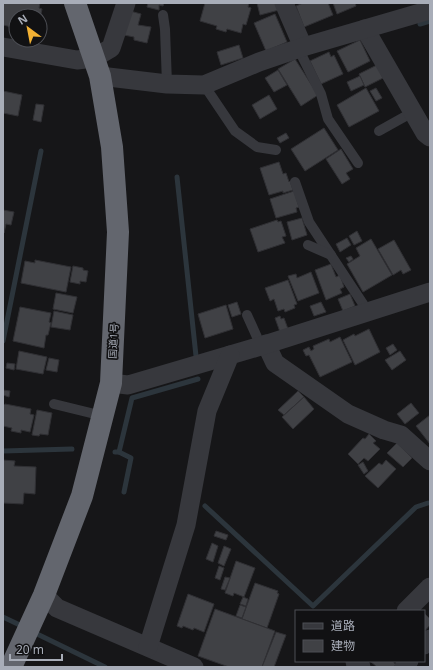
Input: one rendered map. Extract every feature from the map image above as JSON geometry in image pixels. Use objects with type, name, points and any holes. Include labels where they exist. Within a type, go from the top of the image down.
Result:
[{"type":"highway","name":"国道1号","points":[[12,664],[41,601],[82,496],[111,383],[118,232],[112,147],[97,67],[74,3]]},
{"type":"street","points":[[97,67],[111,48],[126,3]]},
{"type":"street","points":[[284,3],[301,48]]},
{"type":"street","points":[[3,47],[77,60],[97,67],[167,84],[204,85],[260,62],[301,48],[430,10]]},
{"type":"street","points":[[365,29],[425,133],[430,137]]},
{"type":"street","points":[[111,383],[128,385],[368,313],[430,292]]},
{"type":"street","points":[[264,345],[274,363],[348,414],[384,430],[401,435],[430,461]]},
{"type":"street","points":[[148,647],[186,524],[207,411],[230,355]]},
{"type":"street","points":[[407,610],[430,587]]},
{"type":"street","points":[[41,601],[148,647],[172,662],[194,667]]},
{"type":"lane","points":[[163,15],[167,84]]},
{"type":"lane","points":[[301,48],[320,94],[328,119],[358,163]]},
{"type":"lane","points":[[204,85],[235,131],[256,147],[276,150]]},
{"type":"lane","points":[[379,131],[413,112]]},
{"type":"lane","points":[[295,182],[309,222],[368,313]]},
{"type":"lane","points":[[308,245],[331,255]]},
{"type":"lane","points":[[247,314],[264,345]]},
{"type":"lane","points":[[54,404],[102,416]]},
{"type":"building","points":[[3,3],[40,3],[39,8],[8,8],[8,26],[3,25]]},
{"type":"building","points":[[148,3],[164,3],[163,6],[159,5],[159,10],[147,7]]},
{"type":"building","points":[[205,3],[249,3],[248,7],[251,8],[246,25],[243,24],[241,33],[227,29],[226,32],[216,29],[217,26],[200,21]]},
{"type":"building","points":[[257,3],[277,3],[279,10],[260,15]]},
{"type":"building","points":[[303,3],[328,3],[333,15],[304,27],[296,6]]},
{"type":"building","points":[[333,3],[355,3],[356,6],[337,14]]},
{"type":"building","points":[[130,11],[141,14],[138,25],[151,27],[147,43],[134,40],[134,37],[124,35]]},
{"type":"building","points":[[275,14],[287,42],[266,51],[254,23]]},
{"type":"building","points":[[360,40],[370,61],[348,72],[337,51]]},
{"type":"building","points":[[239,45],[243,58],[221,65],[217,52]]},
{"type":"building","points":[[329,52],[331,57],[334,55],[343,74],[321,84],[310,61]]},
{"type":"building","points":[[295,59],[318,95],[301,106],[278,69]]},
{"type":"building","points":[[377,65],[383,78],[365,87],[359,74]]},
{"type":"building","points":[[278,70],[287,85],[274,92],[265,78]]},
{"type":"building","points":[[360,76],[364,85],[351,91],[347,82]]},
{"type":"building","points":[[366,88],[379,111],[349,127],[337,105]]},
{"type":"building","points":[[376,88],[382,98],[376,101],[370,91]]},
{"type":"building","points":[[3,91],[22,95],[18,116],[3,113]]},
{"type":"building","points":[[269,95],[277,109],[260,119],[252,105]]},
{"type":"building","points":[[36,104],[44,105],[41,122],[33,120]]},
{"type":"building","points":[[324,128],[338,150],[305,171],[291,149]]},
{"type":"building","points":[[286,133],[289,138],[280,143],[277,138]]},
{"type":"building","points":[[341,149],[353,169],[346,173],[350,179],[342,184],[326,159]]},
{"type":"building","points":[[279,162],[283,174],[286,173],[293,190],[269,195],[260,168]]},
{"type":"building","points":[[294,191],[299,207],[296,208],[297,212],[276,218],[270,199]]},
{"type":"building","points":[[3,210],[14,212],[11,225],[6,224],[4,233]]},
{"type":"building","points":[[302,218],[307,235],[292,240],[287,222]]},
{"type":"building","points":[[277,220],[278,222],[281,221],[286,236],[282,237],[285,243],[258,252],[250,229]]},
{"type":"building","points":[[357,231],[362,241],[354,245],[349,236]]},
{"type":"building","points":[[347,238],[351,245],[340,252],[336,244]]},
{"type":"building","points":[[371,239],[392,275],[363,292],[347,264],[360,256],[356,248]]},
{"type":"building","points":[[394,240],[411,270],[403,274],[401,270],[393,275],[378,249]]},
{"type":"building","points":[[351,256],[353,259],[349,262],[346,258]]},
{"type":"building","points":[[35,260],[71,267],[66,292],[21,283],[25,261],[35,263]]},
{"type":"building","points":[[331,264],[336,277],[340,275],[344,287],[340,289],[342,293],[326,300],[315,270]]},
{"type":"building","points":[[73,266],[83,268],[83,270],[88,271],[86,282],[80,281],[80,284],[70,282]]},
{"type":"building","points":[[311,272],[319,293],[298,301],[288,276],[296,274],[297,278]]},
{"type":"building","points":[[288,280],[297,304],[294,305],[295,308],[285,312],[284,309],[278,311],[274,299],[270,301],[265,288]]},
{"type":"building","points":[[56,293],[77,297],[73,313],[53,309]]},
{"type":"building","points":[[350,294],[355,306],[343,311],[338,299]]},
{"type":"building","points":[[237,302],[241,314],[232,317],[228,305]]},
{"type":"building","points":[[321,302],[326,312],[314,316],[310,306]]},
{"type":"building","points":[[226,305],[233,329],[205,338],[198,314]]},
{"type":"building","points":[[20,307],[51,313],[49,322],[51,323],[48,335],[46,335],[44,348],[13,341]]},
{"type":"building","points":[[54,311],[73,315],[70,330],[51,327]]},
{"type":"building","points":[[280,316],[281,319],[284,318],[288,329],[280,332],[275,318]]},
{"type":"building","points":[[369,329],[380,352],[355,365],[343,340],[354,334],[355,336]]},
{"type":"building","points":[[340,337],[352,362],[320,377],[309,355],[306,356],[303,350],[309,347],[311,351],[314,349],[313,346],[329,339],[330,342]]},
{"type":"building","points":[[393,344],[397,350],[390,355],[386,348]]},
{"type":"building","points":[[19,351],[47,357],[43,374],[16,369]]},
{"type":"building","points":[[400,351],[406,360],[392,370],[385,360]]},
{"type":"building","points":[[49,358],[59,360],[57,372],[46,370]]},
{"type":"building","points":[[7,363],[15,364],[14,370],[6,368]]},
{"type":"building","points":[[3,390],[10,391],[9,397],[3,395]]},
{"type":"building","points":[[298,391],[304,397],[284,415],[278,410]]},
{"type":"building","points":[[304,397],[314,409],[293,429],[282,417]]},
{"type":"building","points":[[411,403],[419,413],[405,424],[397,414]]},
{"type":"building","points":[[5,404],[31,409],[30,414],[34,415],[30,432],[21,430],[21,433],[11,431],[12,428],[3,426],[3,406]]},
{"type":"building","points":[[37,410],[52,413],[48,435],[32,435]]},
{"type":"building","points":[[430,415],[430,444],[416,426]]},
{"type":"building","points":[[369,434],[376,441],[373,443],[380,449],[368,461],[364,458],[358,464],[348,454],[363,438],[365,439]]},
{"type":"building","points":[[397,443],[412,458],[403,467],[387,453]]},
{"type":"building","points":[[3,460],[15,461],[14,466],[36,467],[35,494],[24,493],[23,504],[3,503]]},
{"type":"building","points":[[386,460],[396,469],[378,488],[365,476],[379,463],[382,465]]},
{"type":"building","points":[[363,462],[368,471],[364,474],[358,465]]},
{"type":"building","points":[[216,531],[228,535],[226,540],[214,536]]},
{"type":"building","points":[[212,543],[218,546],[213,562],[206,559]]},
{"type":"building","points":[[224,546],[231,549],[224,566],[218,563]]},
{"type":"building","points":[[236,561],[255,568],[244,597],[234,593],[233,596],[225,593]]},
{"type":"building","points":[[219,566],[224,568],[220,580],[215,578]]},
{"type":"building","points":[[225,577],[230,578],[225,590],[221,589]]},
{"type":"building","points":[[255,583],[278,591],[277,593],[279,594],[267,628],[242,619]]},
{"type":"building","points":[[188,594],[214,604],[204,632],[194,628],[193,630],[183,626],[182,628],[177,626]]},
{"type":"building","points":[[243,597],[248,599],[246,606],[240,604]]},
{"type":"building","points":[[240,605],[246,607],[242,618],[236,616]]},
{"type":"building","points":[[215,609],[275,631],[262,667],[229,667],[198,656]]},
{"type":"building","points":[[425,614],[430,619],[430,625],[425,631]]},
{"type":"building","points":[[276,632],[286,635],[274,667],[262,667]]},
{"type":"building","points":[[371,662],[393,662],[396,665],[393,667],[377,667]]},
{"type":"waterway","points":[[420,24],[430,21]]},
{"type":"waterway","points":[[3,341],[41,151]]},
{"type":"waterway","points":[[177,177],[196,356]]},
{"type":"waterway","points":[[119,452],[132,398],[198,379]]},
{"type":"waterway","points":[[3,451],[72,449]]},
{"type":"waterway","points":[[115,452],[119,452],[131,458],[124,492]]},
{"type":"waterway","points":[[205,506],[313,606],[416,507],[428,503]]},
{"type":"waterway","points":[[3,617],[24,627]]},
{"type":"waterway","points":[[33,632],[105,667]]}]
